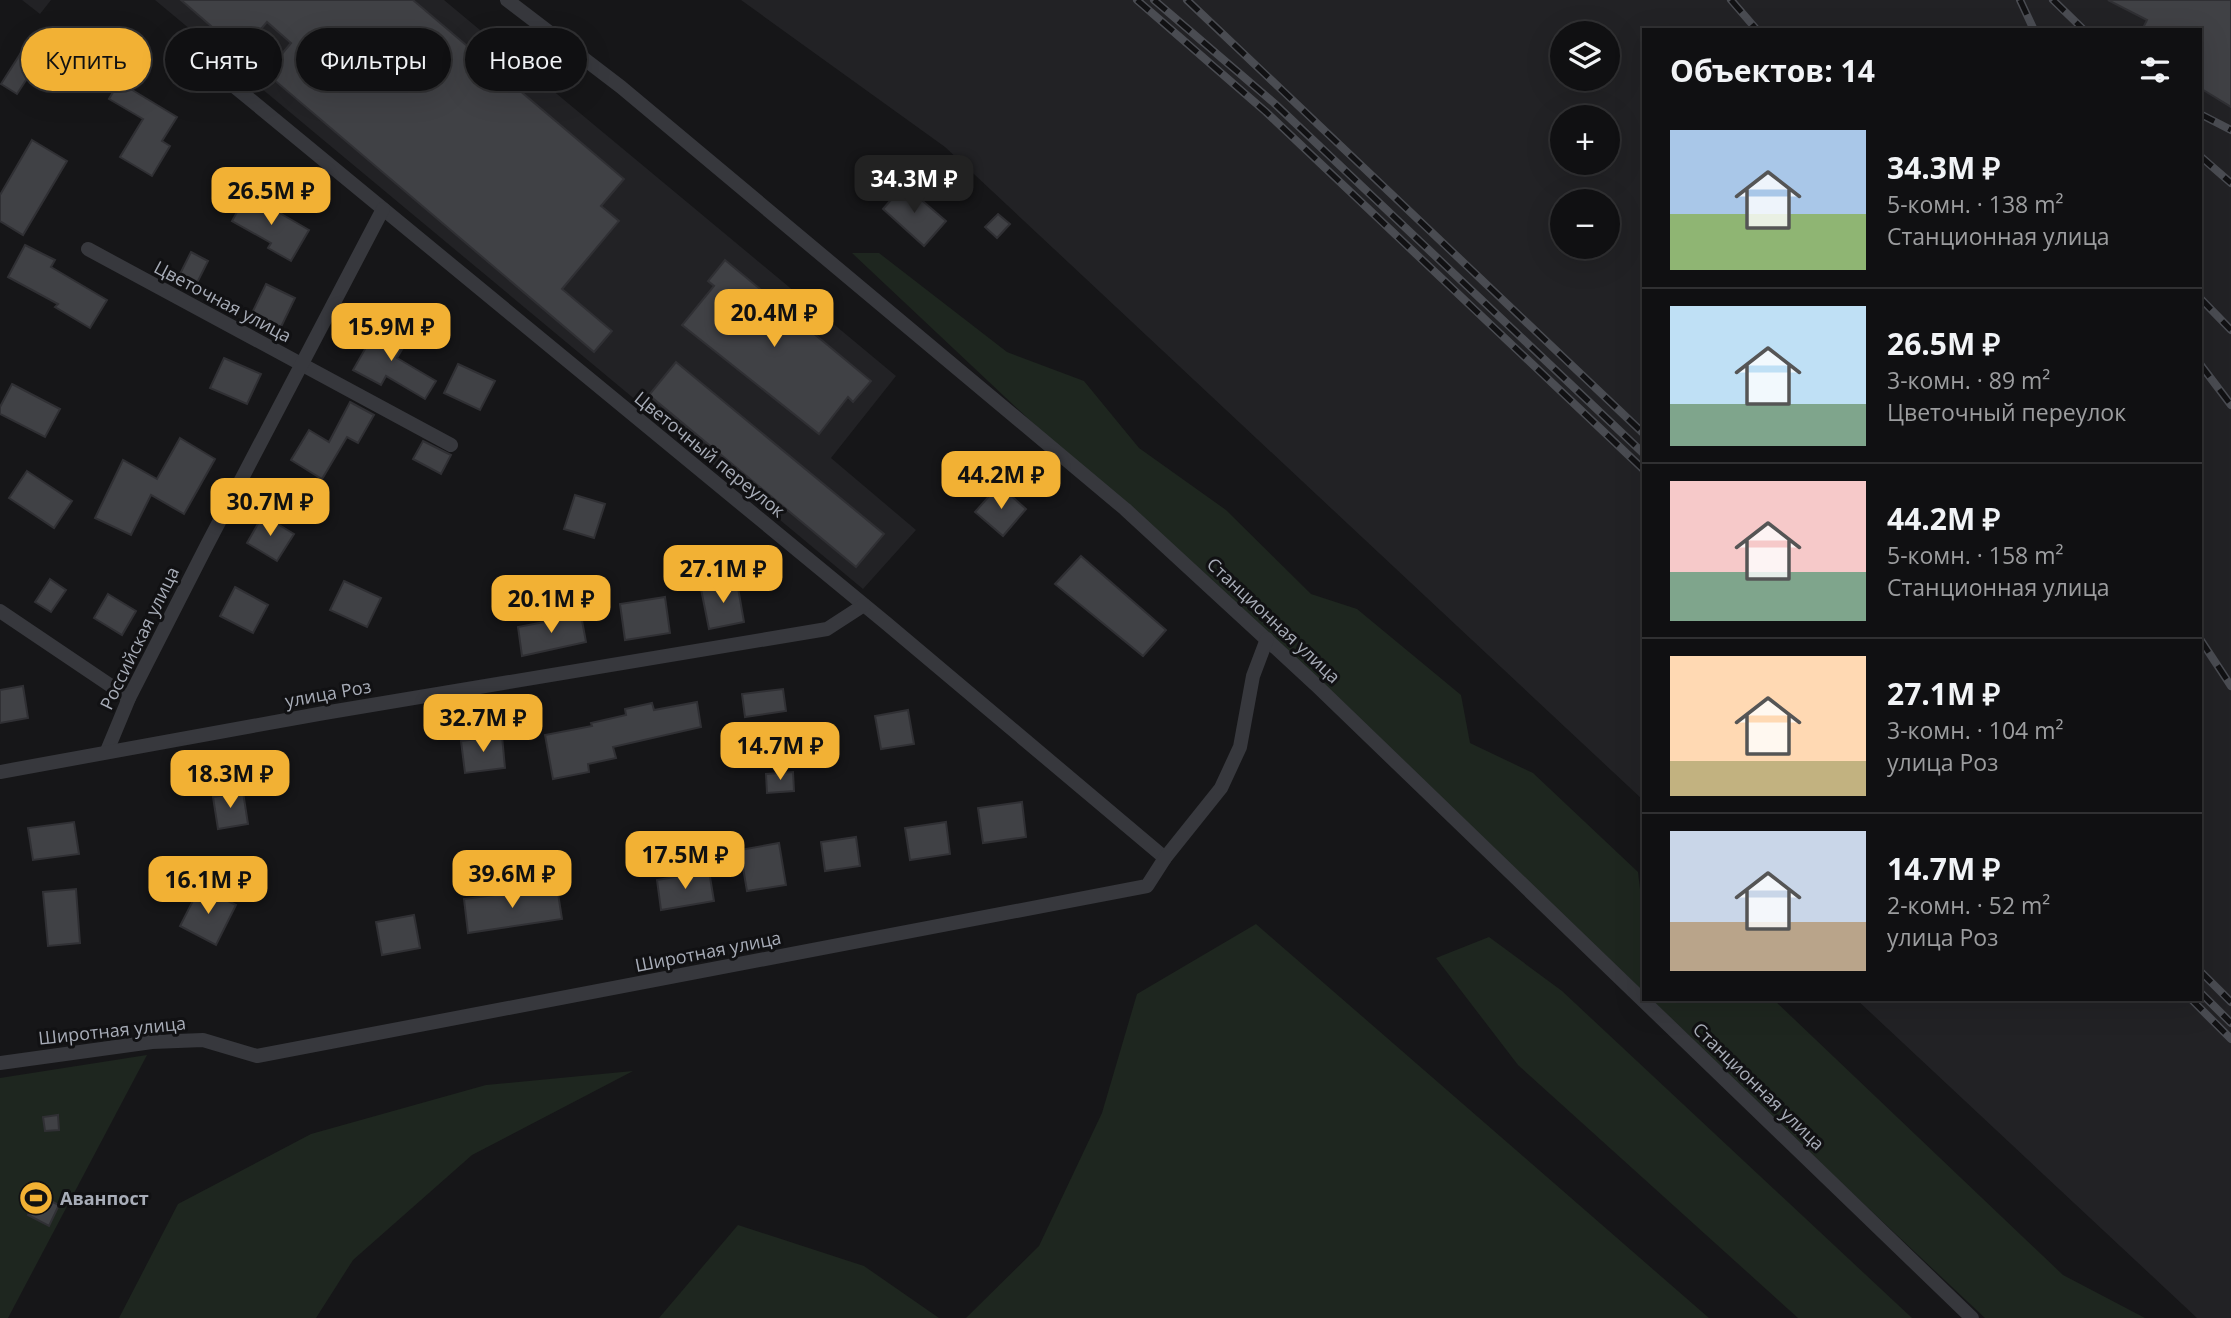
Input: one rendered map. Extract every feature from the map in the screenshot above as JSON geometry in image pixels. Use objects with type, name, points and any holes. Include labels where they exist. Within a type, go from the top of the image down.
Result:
[{"type":"street","name":"Станционная улица","points":[[507,0],[621,87],[1125,509],[1267,639],[1642,1000]]},
{"type":"street","name":"Цветочный переулок","points":[[240,91],[1165,858]]},
{"type":"street","name":"Российская улица","points":[[107,751],[129,698],[299,364],[383,209]]},
{"type":"street","name":"Цветочная улица","points":[[88,250],[451,445]]},
{"type":"street","name":"улица Роз","points":[[0,772],[107,751],[827,629],[863,605]]},
{"type":"street","points":[[0,611],[129,698]]},
{"type":"street","name":"Широтная улица","points":[[0,1063],[152,1042],[203,1040],[257,1056],[1119,894],[1147,886],[1165,858],[1221,788],[1240,747],[1253,676],[1267,639]]},
{"type":"street","name":"Станционная улица","points":[[1643,1001],[1972,1318]]},
{"type":"shaded area","points":[[22,0],[51,0],[40,14]]},
{"type":"shaded area","points":[[155,0],[444,0],[478,28],[465,28],[465,91],[553,91],[896,376],[831,458],[916,530],[863,589],[264,91],[282,91],[282,28],[189,28]]},
{"type":"shaded area","points":[[741,0],[2231,0],[2231,1318],[2197,1318],[1858,1001],[2202,1001],[2202,28],[1642,28],[1642,799],[945,147]]},
{"type":"shaded area","points":[[852,253],[879,253],[1007,352],[1084,381],[1139,448],[1226,510],[1311,594],[1357,609],[1461,695],[1470,743],[1533,773],[1638,872],[1642,906],[1642,996]]},
{"type":"shaded area","points":[[1256,924],[1709,1318],[966,1318],[1039,1246],[1102,1113],[1137,994]]},
{"type":"shaded area","points":[[1489,937],[1562,991],[1912,1318],[1798,1318],[1518,1065],[1436,958]]},
{"type":"shaded area","points":[[1648,1001],[1775,1001],[2063,1275],[2145,1318],[1985,1318]]},
{"type":"shaded area","name":"Аванпост","points":[[147,1055],[8,1318],[0,1318],[0,1078]]},
{"type":"shaded area","points":[[633,1071],[472,1155],[353,1260],[316,1318],[119,1318],[178,1204],[311,1134],[486,1085]]},
{"type":"shaded area","points":[[738,1225],[864,1266],[939,1318],[659,1318]]},
{"type":"building","points":[[181,0],[413,0],[446,28],[296,28],[296,91],[451,91],[451,32],[465,44],[465,91],[520,91],[624,179],[601,206],[619,221],[562,289],[612,331],[594,352],[282,87],[282,54],[291,43],[282,35],[282,28],[274,28],[267,22],[262,28],[213,28]]},
{"type":"building","points":[[2108,0],[2231,0],[2231,107],[2202,89],[2202,28],[2143,28],[2147,20]]},
{"type":"building","points":[[21,53],[21,88],[17,94],[1,84]]},
{"type":"building","points":[[114,91],[134,91],[177,117],[162,141],[170,146],[152,176],[120,157],[143,119],[109,99]]},
{"type":"building","points":[[32,140],[67,161],[23,235],[0,221],[0,195]]},
{"type":"building","points":[[904,185],[946,221],[924,246],[883,209]]},
{"type":"building","points":[[247,194],[309,230],[291,261],[268,248],[271,243],[232,221]]},
{"type":"building","points":[[998,214],[1010,224],[997,238],[985,227]]},
{"type":"building","points":[[25,245],[55,260],[51,267],[107,300],[90,328],[55,307],[58,304],[8,277]]},
{"type":"building","points":[[191,252],[208,261],[196,285],[179,276]]},
{"type":"building","points":[[725,260],[871,381],[853,402],[848,397],[819,434],[682,325],[714,286],[708,281]]},
{"type":"building","points":[[266,284],[295,298],[281,327],[252,313]]},
{"type":"building","points":[[380,323],[408,339],[397,358],[436,381],[425,399],[386,376],[381,385],[353,370]]},
{"type":"building","points":[[224,358],[261,374],[247,404],[210,388]]},
{"type":"building","points":[[676,362],[884,534],[856,567],[649,395]]},
{"type":"building","points":[[458,364],[495,381],[480,410],[444,393]]},
{"type":"building","points":[[12,384],[60,409],[45,437],[0,414],[0,407]]},
{"type":"building","points":[[350,402],[374,415],[358,443],[347,437],[322,479],[291,460],[309,430],[329,442]]},
{"type":"building","points":[[180,438],[215,459],[184,514],[151,495],[131,535],[95,518],[123,460],[157,479]]},
{"type":"building","points":[[423,441],[451,455],[441,474],[413,459]]},
{"type":"building","points":[[27,471],[72,501],[54,528],[9,498]]},
{"type":"building","points":[[999,485],[1026,509],[1003,536],[975,512]]},
{"type":"building","points":[[575,495],[605,504],[594,538],[564,529]]},
{"type":"building","points":[[263,515],[294,534],[277,561],[247,543]]},
{"type":"building","points":[[1081,556],[1166,630],[1143,656],[1055,584]]},
{"type":"building","points":[[50,579],[66,590],[51,612],[35,602]]},
{"type":"building","points":[[344,581],[381,598],[367,627],[330,610]]},
{"type":"building","points":[[737,582],[744,622],[709,629],[701,589]]},
{"type":"building","points":[[235,587],[268,605],[253,633],[220,616]]},
{"type":"building","points":[[108,594],[136,611],[122,635],[94,618]]},
{"type":"building","points":[[665,597],[670,633],[625,640],[620,604]]},
{"type":"building","points":[[581,615],[586,642],[522,656],[518,627]]},
{"type":"building","points":[[23,686],[28,718],[0,723],[0,690]]},
{"type":"building","points":[[783,689],[786,711],[745,717],[742,694]]},
{"type":"building","points":[[697,702],[701,727],[613,747],[616,758],[588,764],[589,772],[553,779],[545,735],[592,726],[591,723],[626,715],[625,709],[652,703],[654,710]]},
{"type":"building","points":[[908,710],[914,744],[881,749],[875,716]]},
{"type":"building","points":[[502,736],[505,768],[465,773],[461,741]]},
{"type":"building","points":[[793,772],[794,791],[767,793],[766,774]]},
{"type":"building","points":[[243,792],[248,824],[218,829],[213,797]]},
{"type":"building","points":[[1022,802],[1026,837],[983,843],[978,808]]},
{"type":"building","points":[[74,822],[79,854],[33,860],[28,828]]},
{"type":"building","points":[[946,822],[950,854],[910,860],[905,828]]},
{"type":"building","points":[[856,837],[860,866],[825,871],[821,842]]},
{"type":"building","points":[[779,843],[786,885],[747,891],[740,850]]},
{"type":"building","points":[[709,871],[714,901],[661,910],[657,880]]},
{"type":"building","points":[[200,887],[236,905],[216,945],[180,926]]},
{"type":"building","points":[[557,887],[562,919],[468,933],[464,899]]},
{"type":"building","points":[[76,889],[80,943],[48,946],[43,892]]},
{"type":"building","points":[[414,915],[420,948],[382,955],[376,922]]},
{"type":"building","points":[[58,1115],[59,1130],[45,1131],[43,1117]]},
{"type":"building","points":[[38,1195],[59,1205],[49,1226],[28,1215]]},
{"type":"railway","points":[[1137,0],[1266,112],[1642,468]]},
{"type":"railway","points":[[1154,0],[1274,103],[1642,452]]},
{"type":"railway","points":[[1187,0],[1642,432]]},
{"type":"railway","points":[[1731,0],[1755,28]]},
{"type":"railway","points":[[2020,0],[2033,28]]},
{"type":"railway","points":[[2053,0],[2082,28]]},
{"type":"railway","points":[[2202,115],[2231,130]]},
{"type":"railway","points":[[2202,158],[2231,183]]},
{"type":"railway","points":[[2202,300],[2231,330]]},
{"type":"railway","points":[[2202,367],[2231,405]]},
{"type":"railway","points":[[2202,642],[2231,686]]},
{"type":"railway","points":[[2202,973],[2231,1002]]},
{"type":"railway","points":[[2202,994],[2231,1023]]},
{"type":"railway","points":[[2193,1001],[2231,1039]]},
{"type":"place","name":"Аванпост","points":[[36,1198]]}]
